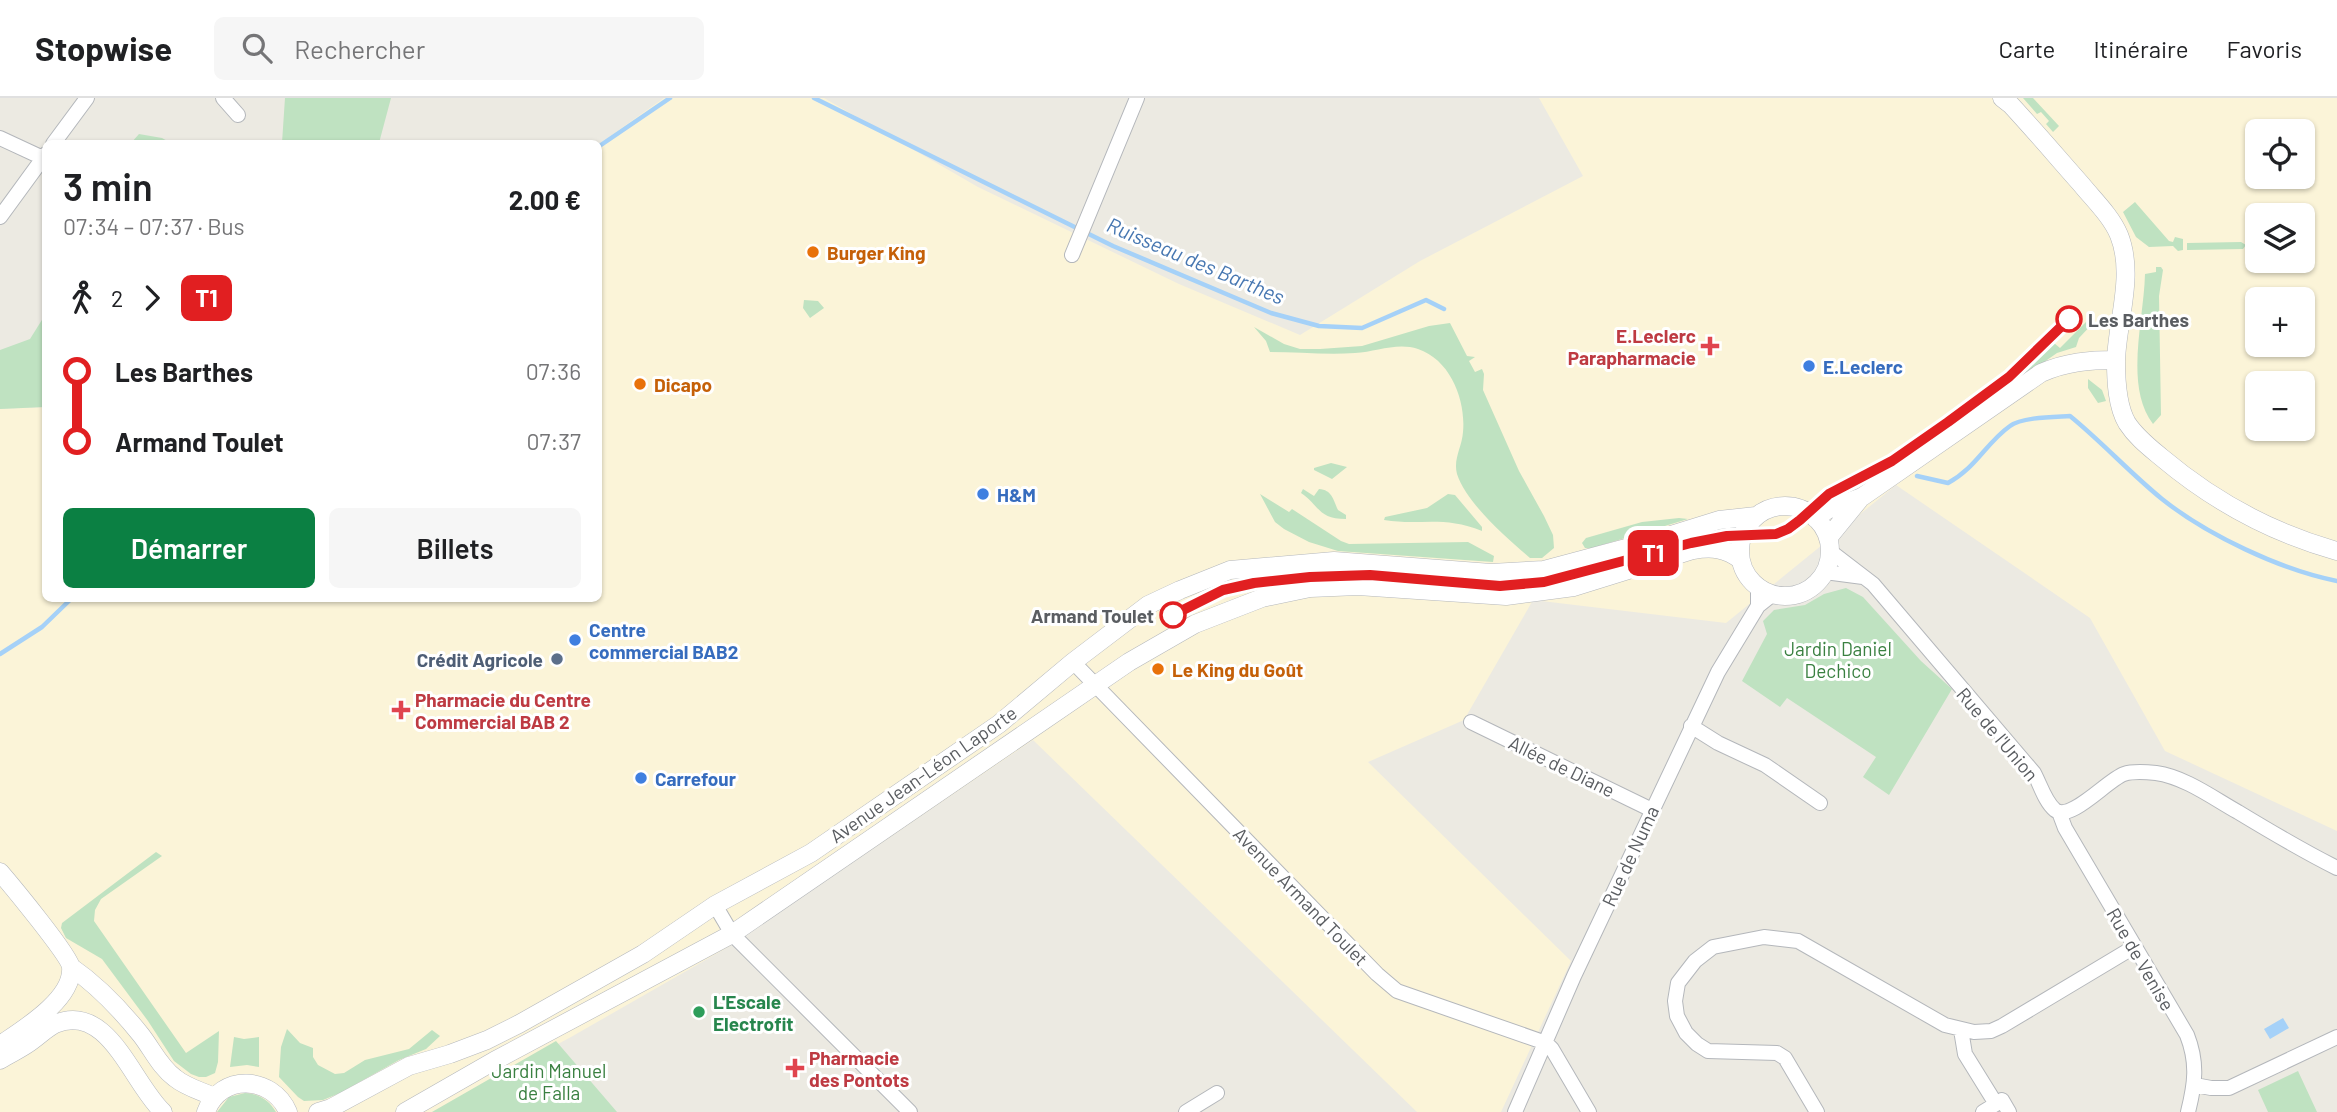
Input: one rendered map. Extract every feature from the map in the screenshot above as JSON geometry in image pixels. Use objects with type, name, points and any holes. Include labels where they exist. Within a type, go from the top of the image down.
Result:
[{"type":"street","points":[[56,140],[87,98]]},
{"type":"street","points":[[223,98],[238,115]]},
{"type":"street","points":[[1072,255],[1137,98]]},
{"type":"street","points":[[2002,98],[2011,104],[2092,197],[2119,236],[2125,286],[2116,360],[2119,402],[2126,422],[2141,440],[2199,486],[2227,504],[2279,530],[2337,551]]},
{"type":"street","points":[[0,138],[42,155]]},
{"type":"street","points":[[0,217],[42,159]]},
{"type":"street","points":[[1816,519],[1827,510],[1862,497],[2041,373],[2060,365],[2084,360],[2116,360]]},
{"type":"street","points":[[1829,545],[1816,519],[1794,507],[1780,506],[1767,509],[1748,524],[1742,535],[1741,560],[1746,574],[1765,590],[1794,595],[1807,591],[1825,572],[1829,545],[1862,497]]},
{"type":"street","name":"Avenue Jean-Léon Laporte","points":[[318,1112],[331,1108],[409,1066],[475,1045],[519,1024],[643,954],[715,905],[811,853],[999,724],[1073,662],[1148,606],[1180,590],[1230,570],[1334,561],[1492,573],[1517,572],[1570,564],[1719,520],[1756,516]]},
{"type":"street","name":"Rue de l'Union","points":[[1829,545],[1873,584],[2034,773],[2054,809],[2059,812]]},
{"type":"street","name":"Avenue Jean-Léon Laporte","points":[[405,1112],[494,1061],[732,934],[1129,662],[1195,624],[1262,598],[1310,588],[1358,586],[1506,596],[1574,587],[1703,548],[1713,547],[1731,552],[1741,560]]},
{"type":"street","points":[[1825,572],[1864,577]]},
{"type":"street","name":"Rue de Numa","points":[[1515,1112],[1580,964],[1691,726],[1765,590]]},
{"type":"street","name":"Avenue Armand Toulet","points":[[1073,662],[1353,950],[1397,991],[1546,1043]]},
{"type":"street","name":"Allée de Diane","points":[[1471,722],[1652,810]]},
{"type":"street","points":[[1691,726],[1718,743],[1765,765],[1820,803]]},
{"type":"street","points":[[2059,812],[2075,809],[2115,778],[2126,773],[2160,774],[2192,786],[2306,853],[2337,868]]},
{"type":"street","name":"Rue de Venise","points":[[2059,812],[2065,828],[2194,1053],[2195,1085],[2188,1112]]},
{"type":"street","points":[[0,872],[63,952],[71,967],[105,995],[175,1078],[210,1104],[232,1085],[245,1082],[270,1089],[286,1109],[313,1112]]},
{"type":"street","points":[[715,905],[732,934],[910,1112]]},
{"type":"street","points":[[1817,1112],[1784,1058],[1777,1053],[1708,1051],[1686,1033],[1677,1016],[1675,1001],[1678,984],[1695,961],[1713,947],[1764,937],[1798,941],[1945,1025],[1961,1030],[1990,1031],[2002,1027],[2134,947]]},
{"type":"street","points":[[0,1045],[42,1015],[59,997],[68,982],[71,967]]},
{"type":"street","points":[[0,1060],[54,1024],[78,1019],[89,1022],[100,1029],[114,1045],[163,1112]]},
{"type":"street","points":[[1961,1030],[1965,1054],[1996,1109]]},
{"type":"street","points":[[2195,1085],[2229,1088],[2337,1037]]},
{"type":"street","points":[[1546,1043],[1589,1112]]},
{"type":"street","points":[[1186,1112],[1217,1093]]},
{"type":"shaded area","points":[[664,98],[824,98],[978,187],[1179,284],[1300,335],[1420,261],[1583,176],[1539,98],[2337,98],[2337,831],[2165,751],[2090,618],[1896,485],[1726,623],[1533,600],[1464,720],[1368,762],[1571,961],[1501,1112],[1417,1112],[1033,740],[730,946],[571,1037],[432,1112],[0,1112],[0,409],[42,407],[42,602],[602,602],[602,142]]},
{"type":"green space","points":[[285,98],[391,98],[380,140],[282,140]]},
{"type":"green space","points":[[2023,98],[2033,98],[2059,126],[2053,132],[2046,124],[2049,121],[2041,112],[2037,114]]},
{"type":"green space","points":[[139,134],[166,140],[134,140]]},
{"type":"green space","points":[[2135,202],[2169,241],[2173,242],[2175,237],[2183,239],[2183,250],[2178,251],[2173,246],[2149,247],[2136,237],[2123,212]]},
{"type":"green space","points":[[2241,242],[2245,246],[2243,249],[2187,250],[2187,243]]},
{"type":"green space","points":[[2156,267],[2163,270],[2159,296],[2161,415],[2153,424],[2144,409],[2137,372],[2145,274],[2156,272]]},
{"type":"green space","points":[[804,300],[818,301],[824,308],[810,318],[803,308]]},
{"type":"green space","points":[[2094,311],[2094,322],[2079,338],[2076,347],[2057,353],[2027,374],[2025,371],[2054,343],[2060,348]]},
{"type":"green space","points":[[42,320],[42,407],[0,409],[0,350],[30,339]]},
{"type":"green space","points":[[1450,323],[1467,356],[1475,357],[1469,361],[1475,372],[1482,369],[1483,390],[1519,471],[1553,535],[1554,548],[1542,558],[1530,558],[1510,541],[1478,508],[1462,485],[1456,469],[1463,432],[1459,395],[1448,372],[1430,354],[1410,347],[1344,354],[1270,352],[1266,341],[1254,327],[1284,344],[1300,349],[1320,349],[1362,346],[1429,326]]},
{"type":"green space","points":[[2088,379],[2102,390],[2106,401],[2098,403],[2088,388]]},
{"type":"green space","points":[[1331,463],[1347,467],[1332,479],[1314,470],[1314,468]]},
{"type":"green space","points":[[1303,489],[1314,496],[1319,489],[1327,491],[1338,510],[1346,515],[1346,519],[1324,514],[1301,493]]},
{"type":"green space","points":[[1260,494],[1289,512],[1292,509],[1349,544],[1468,542],[1494,556],[1493,562],[1338,551],[1309,542],[1284,529],[1275,522]]},
{"type":"green space","points":[[1448,494],[1455,495],[1482,527],[1482,531],[1455,523],[1384,520],[1385,517],[1427,508]]},
{"type":"green space","points":[[1688,519],[1592,548],[1585,548],[1582,543],[1586,538],[1642,522]]},
{"type":"green space","name":"Jardin Daniel Dechico","points":[[1846,588],[1863,597],[1921,661],[1952,689],[1889,795],[1863,777],[1876,757],[1787,698],[1780,707],[1742,681],[1767,634],[1763,621],[1774,610],[1805,605],[1824,594]]},
{"type":"green space","points":[[156,852],[162,856],[101,899],[95,910],[94,921],[186,1053],[219,1031],[215,1073],[206,1077],[191,1074],[174,1061],[102,959],[66,938],[61,928],[62,923]]},
{"type":"green space","points":[[287,1029],[300,1043],[313,1048],[313,1057],[318,1065],[335,1074],[344,1073],[365,1060],[409,1049],[432,1030],[440,1036],[426,1049],[399,1060],[340,1093],[323,1100],[304,1101],[279,1077],[281,1047]]},
{"type":"green space","points":[[234,1037],[259,1037],[259,1067],[230,1067]]},
{"type":"green space","name":"Jardin Manuel de Falla","points":[[556,1041],[617,1112],[432,1112]]},
{"type":"green space","points":[[2298,1071],[2317,1112],[2268,1112],[2258,1090]]},
{"type":"green space","points":[[245,1093],[263,1098],[276,1112],[217,1112],[229,1097]]},
{"type":"water","points":[[2283,1018],[2289,1028],[2270,1039],[2264,1029]]},
{"type":"waterway","points":[[602,144],[670,98]]},
{"type":"waterway","name":"Ruisseau des Barthes","points":[[814,98],[1113,246],[1271,313],[1319,326],[1362,328],[1426,300],[1444,309]]},
{"type":"waterway","name":"Ruisseau des Barthes","points":[[1917,476],[1948,483],[1966,470],[2015,423],[2070,416],[2162,499],[2200,525],[2269,560],[2337,581]]},
{"type":"waterway","points":[[0,654],[42,627],[68,602]]},
{"type":"bus line","name":"T1","points":[[1173,615],[1223,590],[1254,583],[1310,577],[1370,575],[1500,586],[1544,582],[1691,543],[1727,536],[1776,534],[1800,520],[1829,494],[1892,461],[1948,422],[2009,377],[2069,319]]},
{"type":"place","name":"Burger King","points":[[813,252]]},
{"type":"place","name":"Les Barthes","points":[[2069,319]]},
{"type":"place","name":"E.Leclerc Parapharmacie","points":[[1710,346]]},
{"type":"place","name":"E.Leclerc","points":[[1809,366]]},
{"type":"place","name":"Dicapo","points":[[640,384]]},
{"type":"place","name":"H&M","points":[[983,494]]},
{"type":"place","name":"Armand Toulet","points":[[1173,615]]},
{"type":"place","name":"Centre commercial BAB2","points":[[575,640]]},
{"type":"place","name":"Crédit Agricole","points":[[557,659]]},
{"type":"place","name":"Le King du Goût","points":[[1158,669]]},
{"type":"place","name":"Pharmacie du Centre Commercial BAB 2","points":[[401,710]]},
{"type":"place","name":"Carrefour","points":[[641,778]]},
{"type":"place","name":"L'Escale Electrofit","points":[[699,1012]]},
{"type":"place","name":"Pharmacie des Pontots","points":[[795,1068]]}]
